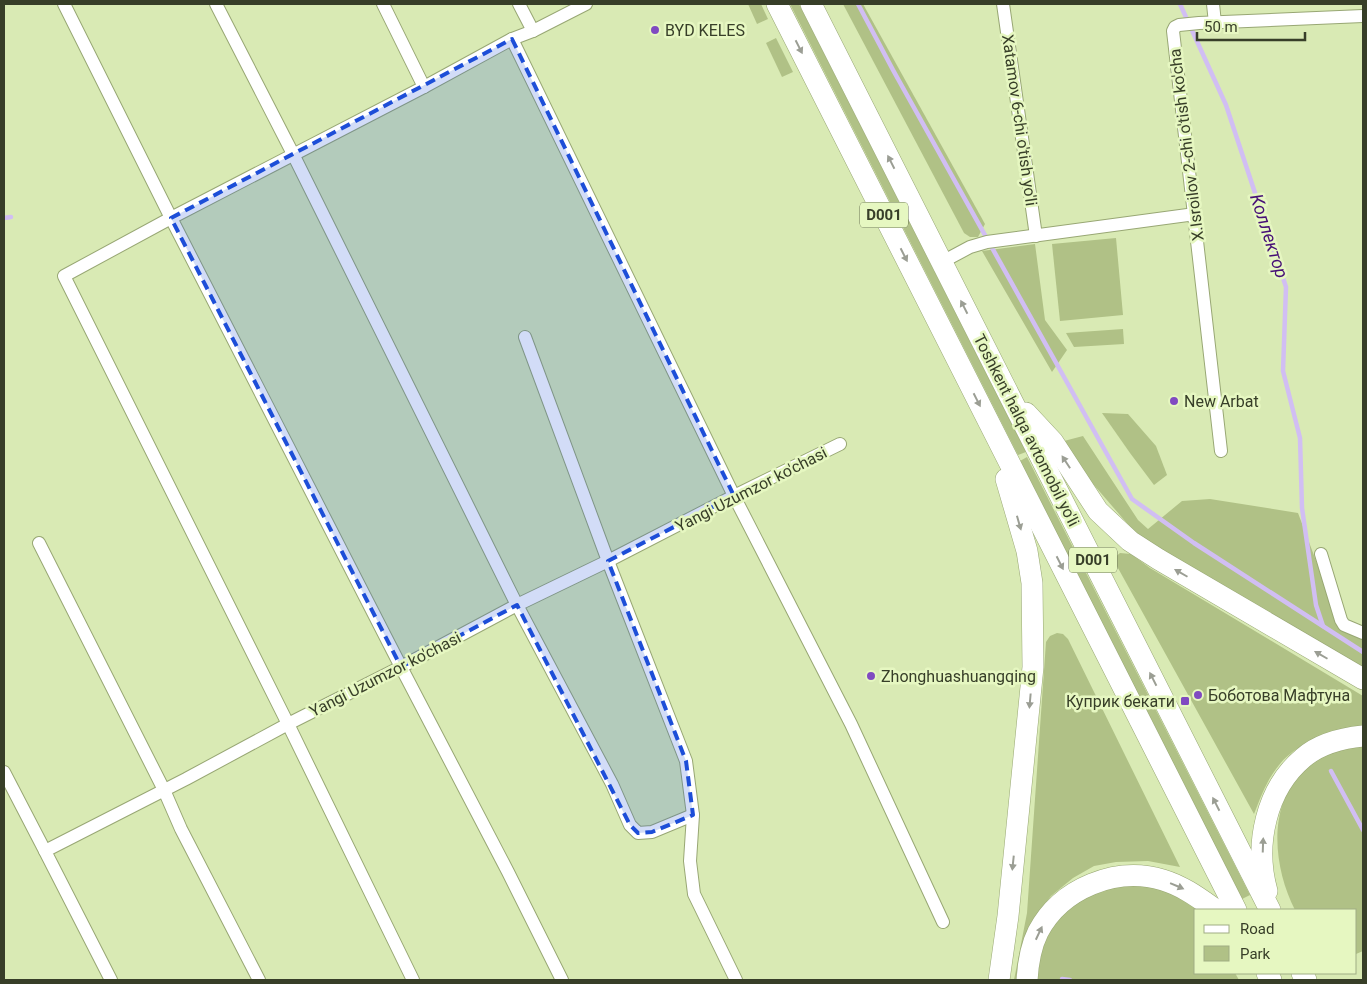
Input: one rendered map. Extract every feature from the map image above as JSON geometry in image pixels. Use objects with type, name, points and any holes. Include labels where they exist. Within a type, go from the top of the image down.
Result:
[{"type":"highway","name":"Toshkent halqa avtomobil yo'li","points":[[777,4],[1235,909]]},
{"type":"highway","name":"Toshkent halqa avtomobil yo'li","points":[[810,4],[1270,909]]},
{"type":"highway","points":[[1010,397],[1053,442],[1098,511],[1130,541],[1363,679]]},
{"type":"highway","points":[[990,426],[1028,551],[1032,584],[1033,618],[1033,667],[1000,980]]},
{"type":"highway","points":[[1271,909],[1263,870],[1264,836],[1271,802],[1278,787],[1289,771],[1304,756],[1337,740],[1363,736]]},
{"type":"highway","points":[[1027,980],[1032,951],[1038,933],[1046,920],[1058,905],[1075,892],[1093,883],[1131,876],[1162,880],[1189,891],[1215,909]]},
{"type":"street","points":[[64,4],[171,218],[562,980]]},
{"type":"street","points":[[216,4],[293,154],[517,605],[612,784],[630,825],[638,834],[652,832],[693,815]]},
{"type":"street","points":[[383,4],[424,87]]},
{"type":"street","points":[[519,4],[533,31]]},
{"type":"street","points":[[413,980],[288,724],[64,276],[512,39],[533,31],[586,4]]},
{"type":"street","name":"Xatamov 6-chi o'tish yo'li","points":[[1004,4],[1036,236]]},
{"type":"street","points":[[1213,4],[1215,23]]},
{"type":"street","name":"X.Isroilov 2-chi o'tish ko'cha","points":[[1222,451],[1173,31],[1175,27],[1199,23],[1363,16]]},
{"type":"street","points":[[512,39],[734,496],[851,724],[943,922]]},
{"type":"street","points":[[942,262],[970,247],[987,242],[1195,214]]},
{"type":"street","points":[[525,337],[608,561],[686,761],[693,815],[690,861],[694,894],[736,980]]},
{"type":"street","name":"Yangi Uzumzor ko'chasi","points":[[45,851],[517,605],[840,444]]},
{"type":"street","points":[[39,542],[164,790],[181,829],[259,980]]},
{"type":"street","points":[[1321,554],[1341,620],[1344,625],[1363,633]]},
{"type":"street","points":[[4,772],[110,980]]},
{"type":"highlighted area","points":[[512,39],[734,496],[608,561],[686,761],[693,815],[652,832],[638,833],[630,825],[517,605],[401,667],[171,218]]},
{"type":"green space","points":[[748,4],[761,4],[768,19],[757,24]]},
{"type":"green space","points":[[790,4],[799,4],[1026,452],[1018,455]]},
{"type":"green space","points":[[843,4],[863,4],[985,224],[978,237],[970,237],[964,233]]},
{"type":"green space","points":[[776,38],[793,72],[782,77],[766,43]]},
{"type":"green space","points":[[1116,238],[1123,315],[1060,321],[1052,244]]},
{"type":"green space","points":[[1035,244],[1045,320],[1067,350],[1052,372],[982,251]]},
{"type":"green space","points":[[1123,329],[1124,344],[1074,347],[1066,333]]},
{"type":"green space","points":[[1102,413],[1128,414],[1156,446],[1167,475],[1154,485]]},
{"type":"green space","points":[[1083,436],[1138,520],[1148,529],[1182,501],[1210,499],[1298,513],[1341,627],[1363,638],[1363,670],[1138,536],[1081,470],[1064,441]]},
{"type":"green space","points":[[1027,457],[1250,895],[1242,899],[1020,461]]},
{"type":"green space","points":[[1120,553],[1131,554],[1150,568],[1363,696],[1363,726],[1327,734],[1293,752],[1272,774],[1254,814],[1113,559]]},
{"type":"green space","points":[[1057,633],[1063,634],[1068,639],[1180,867],[1148,861],[1116,862],[1094,866],[1073,878],[1051,896],[1032,921],[1019,980],[1014,980],[1027,913],[1046,642],[1050,636]]},
{"type":"green space","points":[[1363,745],[1363,951],[1357,954],[1357,909],[1295,909],[1282,876],[1277,840],[1283,803],[1290,787],[1302,771],[1326,754]]},
{"type":"green space","points":[[1117,884],[1149,884],[1179,894],[1198,909],[1194,909],[1194,974],[1236,974],[1239,980],[1035,980],[1044,940],[1062,913],[1087,894]]},
{"type":"waterway","points":[[858,4],[1132,499],[1194,543],[1363,652]]},
{"type":"waterway","name":"Коллектор","points":[[1180,4],[1226,105],[1286,287],[1283,371],[1300,438],[1302,508],[1316,605],[1323,626]]},
{"type":"waterway","points":[[4,218],[11,217]]},
{"type":"waterway","name":"Коллектор","points":[[1331,771],[1363,830]]},
{"type":"waterway","points":[[1062,979],[1070,980]]},
{"type":"place","name":"BYD KELES","points":[[655,30]]},
{"type":"place","name":"New Arbat","points":[[1174,401]]},
{"type":"place","name":"Zhonghuashuangqing","points":[[871,676]]},
{"type":"place","name":"Боботова Мафтуна","points":[[1198,695]]},
{"type":"place","name":"Куприк бекати","points":[[1185,701]]}]
